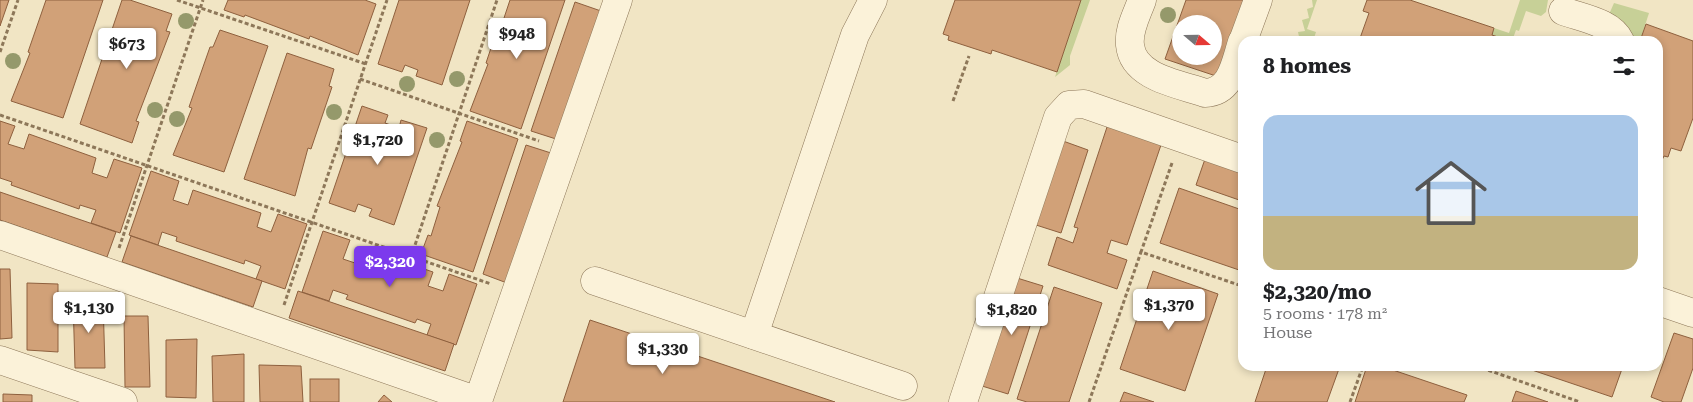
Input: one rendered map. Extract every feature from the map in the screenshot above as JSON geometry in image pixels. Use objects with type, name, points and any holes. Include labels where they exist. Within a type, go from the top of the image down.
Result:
[{"type":"lane","points":[[0,235],[478,400],[618,0]]},
{"type":"lane","points":[[754,335],[855,35],[873,0]]},
{"type":"lane","points":[[1142,0],[1131,30],[1130,45],[1133,58],[1139,67],[1152,74],[1205,93],[1213,93],[1227,84],[1238,55]]},
{"type":"lane","points":[[1245,36],[1258,0]]},
{"type":"lane","points":[[1563,11],[1605,26],[1616,36]]},
{"type":"lane","points":[[963,402],[1058,116],[1069,105],[1084,104],[1238,157]]},
{"type":"lane","points":[[595,281],[903,386]]},
{"type":"lane","points":[[1663,303],[1693,313]]},
{"type":"lane","points":[[0,360],[122,402]]},
{"type":"path","points":[[0,52],[18,0]]},
{"type":"path","points":[[177,0],[366,64]]},
{"type":"path","points":[[110,273],[203,0]]},
{"type":"path","points":[[275,330],[387,0]]},
{"type":"path","points":[[411,257],[497,0]]},
{"type":"path","points":[[953,101],[969,56]]},
{"type":"path","points":[[360,79],[565,150]]},
{"type":"path","points":[[0,115],[516,293]]},
{"type":"path","points":[[1089,402],[1181,138]]},
{"type":"path","points":[[1141,252],[1238,285]]},
{"type":"path","points":[[1350,402],[1361,371]]},
{"type":"path","points":[[1490,371],[1580,402]]},
{"type":"green space","points":[[1081,0],[1090,0],[1070,56],[1070,65],[1055,77]]},
{"type":"green space","points":[[1312,0],[1317,0],[1307,29],[1316,32],[1315,36],[1299,36],[1298,32],[1305,31],[1302,20],[1309,18],[1307,9],[1313,7]]},
{"type":"green space","points":[[1520,0],[1548,0],[1546,12],[1541,16],[1526,11],[1519,31],[1516,30],[1514,36],[1492,35],[1494,28],[1509,33]]},
{"type":"green space","points":[[1614,3],[1649,13],[1642,36],[1627,36],[1607,19]]},
{"type":"building","points":[[0,0],[9,0],[0,26]]},
{"type":"building","points":[[46,0],[103,0],[63,118],[11,101],[30,53],[28,52]]},
{"type":"building","points":[[122,0],[130,0],[172,14],[166,31],[170,32],[136,121],[139,122],[132,143],[80,124]]},
{"type":"building","points":[[228,0],[365,0],[376,4],[358,55],[310,36],[309,39],[245,15],[244,17],[224,10]]},
{"type":"building","points":[[399,0],[470,0],[442,85],[416,76],[418,70],[405,65],[402,72],[378,64]]},
{"type":"building","points":[[510,0],[565,0],[521,129],[470,111],[488,64],[486,63],[498,27],[501,27]]},
{"type":"building","points":[[955,0],[1081,0],[1057,72],[992,50],[991,54],[948,40],[949,36],[943,34]]},
{"type":"building","points":[[1186,0],[1251,0],[1219,77],[1183,65],[1222,65],[1222,15],[1181,15]]},
{"type":"building","points":[[1367,0],[1410,0],[1494,28],[1492,35],[1495,36],[1361,36],[1369,13],[1363,11]]},
{"type":"building","points":[[575,2],[601,11],[556,139],[531,131]]},
{"type":"building","points":[[1646,24],[1693,41],[1693,118],[1681,151],[1671,148],[1668,157],[1664,156],[1663,158],[1663,36],[1642,36]]},
{"type":"building","points":[[220,30],[268,46],[224,172],[173,155],[192,108],[189,107],[210,47],[213,47]]},
{"type":"building","points":[[1172,39],[1172,61],[1165,59]]},
{"type":"building","points":[[287,53],[334,69],[329,86],[332,87],[311,149],[308,148],[295,196],[244,179]]},
{"type":"building","points":[[362,106],[388,115],[385,123],[399,128],[401,120],[427,128],[394,225],[369,216],[372,209],[358,204],[355,212],[329,203]]},
{"type":"building","points":[[0,121],[15,126],[8,144],[24,149],[29,134],[96,158],[92,173],[107,178],[114,159],[142,168],[120,233],[91,223],[96,210],[80,205],[79,209],[11,185],[12,182],[0,178]]},
{"type":"building","points":[[467,121],[518,139],[473,272],[421,254],[428,235],[431,236],[440,207],[437,206],[462,142],[460,141]]},
{"type":"building","points":[[1108,124],[1162,142],[1127,245],[1111,240],[1107,253],[1127,260],[1117,289],[1048,265],[1057,237],[1073,243],[1078,228],[1074,227]]},
{"type":"building","points":[[1063,141],[1088,150],[1061,233],[1036,225]]},
{"type":"building","points":[[526,145],[551,153],[507,283],[483,274]]},
{"type":"building","points":[[1205,159],[1238,171],[1238,200],[1196,185]]},
{"type":"building","points":[[151,171],[179,181],[173,200],[188,205],[193,190],[261,213],[257,227],[271,232],[278,214],[307,224],[285,289],[256,279],[261,266],[245,260],[244,264],[176,241],[177,237],[162,232],[158,245],[129,235]]},
{"type":"building","points":[[1179,188],[1238,209],[1238,270],[1160,243]]},
{"type":"building","points":[[0,192],[116,232],[107,257],[0,220]]},
{"type":"building","points":[[323,231],[350,240],[343,259],[358,264],[363,248],[433,272],[428,286],[443,291],[449,274],[477,284],[456,345],[427,335],[431,324],[417,319],[415,323],[346,299],[348,295],[333,290],[329,301],[302,292]]},
{"type":"building","points":[[131,236],[262,281],[253,307],[122,262]]},
{"type":"building","points":[[0,269],[10,269],[12,338],[0,339]]},
{"type":"building","points":[[1153,271],[1218,294],[1185,391],[1120,369]]},
{"type":"building","points":[[1017,278],[1043,286],[1008,394],[982,386]]},
{"type":"building","points":[[27,283],[58,284],[58,352],[27,350]]},
{"type":"building","points":[[1054,287],[1102,303],[1069,402],[1027,402],[1017,399]]},
{"type":"building","points":[[298,291],[454,344],[445,371],[289,318]]},
{"type":"building","points":[[73,300],[103,300],[105,368],[75,368]]},
{"type":"building","points":[[124,316],[148,316],[150,387],[125,387]]},
{"type":"building","points":[[590,320],[835,402],[563,402]]},
{"type":"building","points":[[1674,333],[1693,339],[1693,368],[1681,402],[1664,402],[1651,397],[1660,371],[1663,371],[1663,364]]},
{"type":"building","points":[[197,339],[196,398],[166,397],[166,340]]},
{"type":"building","points":[[244,354],[244,402],[213,402],[212,356]]},
{"type":"building","points":[[259,365],[301,366],[303,402],[260,402]]},
{"type":"building","points":[[1265,371],[1338,371],[1327,402],[1255,402]]},
{"type":"building","points":[[1365,371],[1396,371],[1467,395],[1464,402],[1355,402]]},
{"type":"building","points":[[1535,371],[1621,371],[1612,397]]},
{"type":"building","points":[[310,379],[339,379],[339,402],[310,402]]},
{"type":"building","points":[[1516,391],[1548,402],[1512,402]]},
{"type":"building","points":[[1124,392],[1154,402],[1120,402]]},
{"type":"building","points":[[3,394],[32,395],[32,402],[3,402]]},
{"type":"building","points":[[384,395],[392,402],[378,402]]}]
